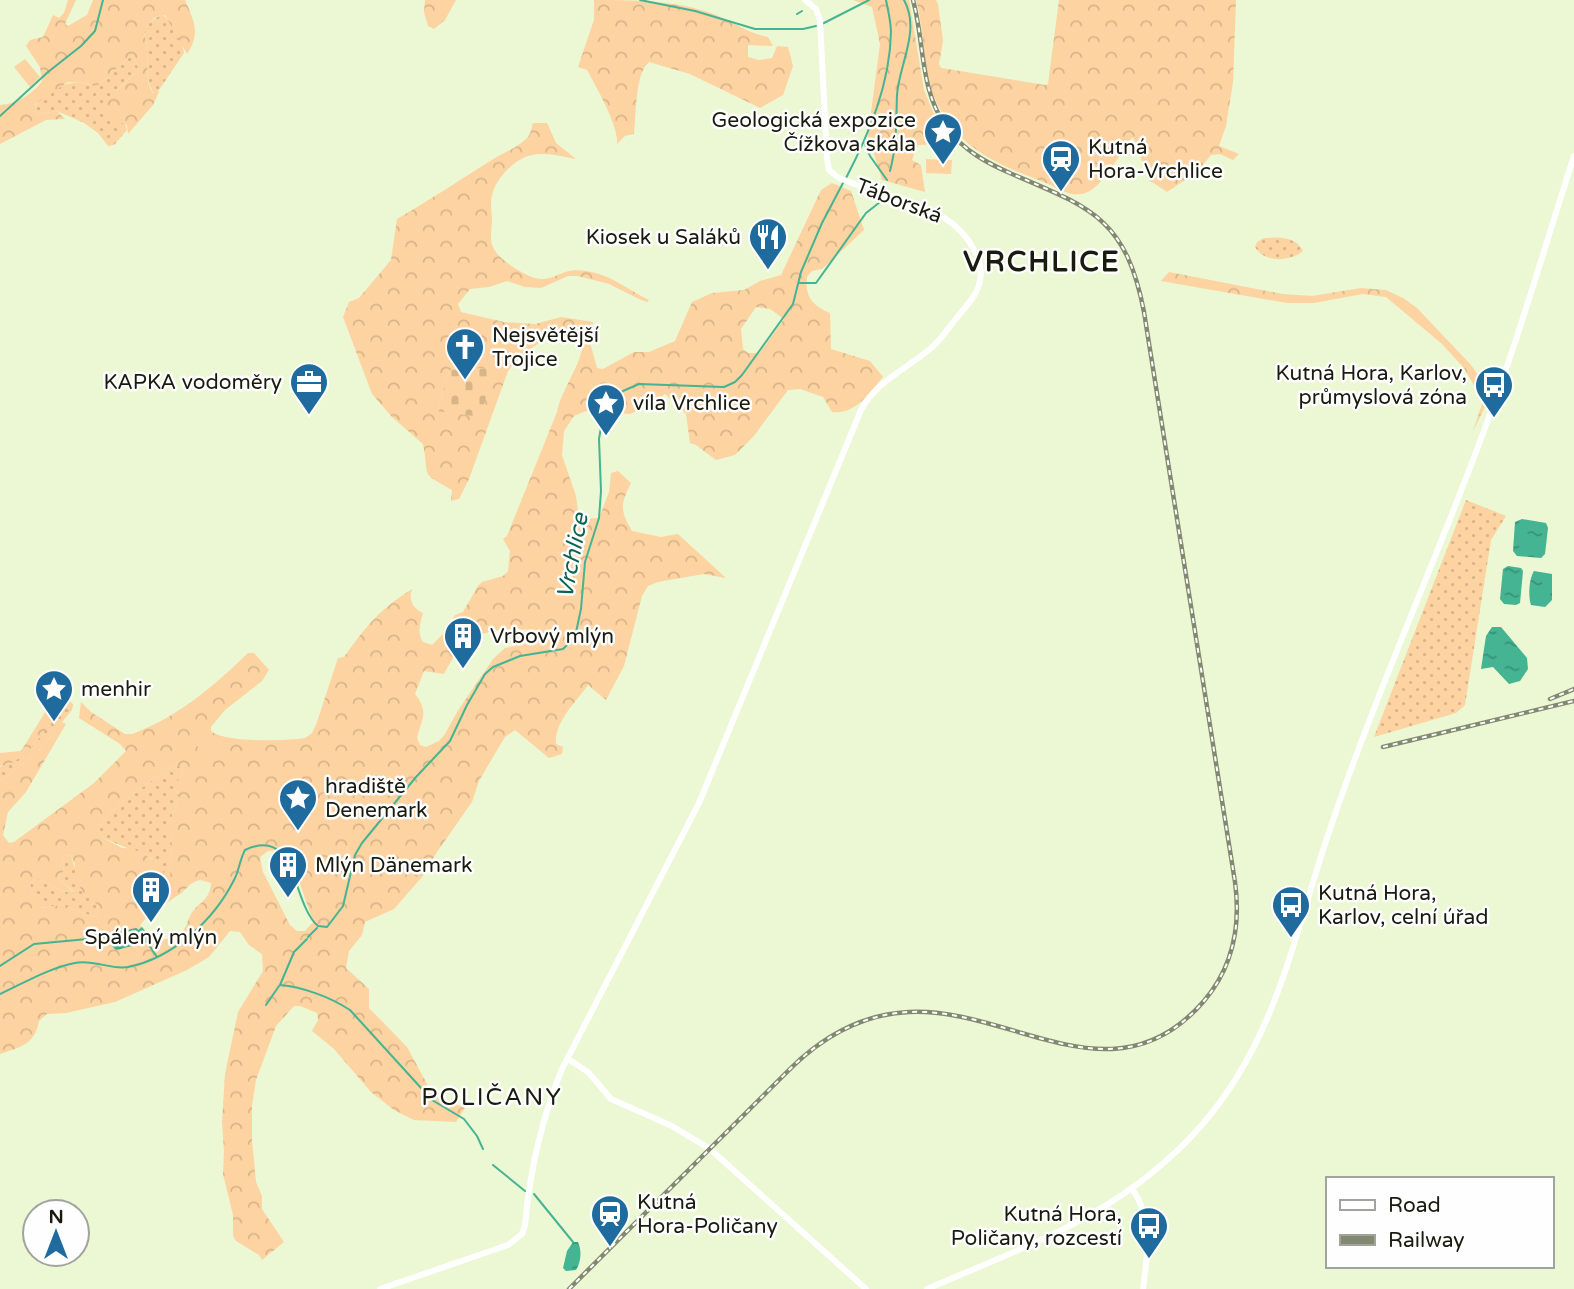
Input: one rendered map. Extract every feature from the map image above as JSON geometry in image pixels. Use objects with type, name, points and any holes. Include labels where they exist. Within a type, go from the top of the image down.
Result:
[{"type":"street","name":"Táborská","points":[[380,1289],[508,1245],[522,1234],[541,1128],[557,1081],[699,803],[861,410],[871,393],[937,342],[976,293],[980,281],[980,262],[976,252],[956,225],[943,217],[839,178],[831,172],[827,165],[821,24],[816,9],[805,0]]},
{"type":"street","points":[[927,1289],[1069,1228],[1132,1189],[1175,1152],[1209,1115],[1240,1073],[1267,1022],[1281,987],[1321,856],[1354,761],[1507,368],[1574,156]]},
{"type":"street","points":[[568,1059],[588,1072],[611,1099],[672,1126],[710,1149],[866,1289]]},
{"type":"street","points":[[1132,1189],[1143,1208],[1148,1230],[1143,1289]]},
{"type":"green space","points":[[68,0],[76,0],[65,24],[68,26],[87,15],[93,0],[185,0],[195,27],[194,40],[187,54],[165,15],[158,16],[149,23],[144,33],[148,49],[148,78],[153,93],[159,92],[153,105],[128,134],[127,125],[108,118],[105,108],[109,98],[139,70],[133,54],[96,87],[86,83],[68,82],[35,104],[36,113],[57,111],[65,119],[46,120],[0,144],[0,105],[24,98],[42,81],[40,67],[26,46],[30,40],[43,37],[53,15],[59,18],[64,13]]},
{"type":"green space","points":[[425,0],[456,0],[445,20],[434,29],[428,26],[424,12]]},
{"type":"green space","points":[[594,0],[666,3],[708,12],[768,37],[773,46],[748,45],[748,57],[759,60],[772,58],[777,46],[788,47],[793,66],[783,95],[760,108],[690,74],[649,62],[641,75],[634,134],[625,136],[617,144],[611,117],[601,96],[587,70],[578,67],[594,20]]},
{"type":"green space","points":[[853,0],[909,0],[924,90],[933,112],[955,144],[918,145],[912,160],[921,165],[925,192],[882,180],[868,135],[880,44],[872,7]]},
{"type":"green space","points":[[916,0],[936,0],[938,4],[943,41],[939,64],[941,68],[1045,85],[1048,84],[1059,0],[1236,0],[1233,82],[1226,126],[1219,146],[1239,154],[1233,160],[1220,154],[1211,155],[1197,172],[1167,192],[1149,180],[1133,137],[1105,177],[1085,193],[1065,192],[1012,169],[981,153],[955,130],[944,116],[935,99],[928,75]]},
{"type":"green space","points":[[162,14],[176,31],[184,53],[157,93],[154,93],[148,78],[148,49],[144,33],[147,24]]},
{"type":"green space","points":[[133,54],[139,70],[116,91],[113,120],[125,123],[127,130],[114,145],[108,146],[98,133],[84,123],[57,111],[36,113],[37,102],[51,92],[72,83],[96,87]]},
{"type":"green space","points":[[25,59],[40,77],[30,87],[14,67]]},
{"type":"green space","points":[[533,123],[547,123],[556,143],[576,159],[552,154],[528,156],[514,163],[502,175],[494,189],[491,204],[491,237],[495,250],[509,264],[529,276],[546,279],[575,270],[586,271],[611,279],[649,300],[641,300],[609,284],[568,276],[541,288],[525,287],[507,281],[470,289],[458,304],[461,312],[504,322],[535,324],[561,317],[593,322],[590,342],[597,368],[603,369],[634,352],[649,352],[675,341],[692,302],[712,293],[744,290],[760,281],[781,275],[821,190],[832,183],[851,191],[864,230],[822,269],[812,271],[807,277],[807,290],[814,303],[830,313],[831,349],[870,361],[883,377],[861,402],[841,412],[832,412],[823,397],[800,389],[788,390],[753,437],[735,455],[716,460],[690,443],[686,414],[665,394],[653,404],[630,414],[586,411],[574,416],[564,431],[562,455],[576,496],[579,519],[599,518],[609,492],[611,473],[618,471],[631,483],[623,507],[632,531],[661,537],[678,534],[726,578],[704,574],[648,586],[642,596],[624,666],[606,700],[588,685],[562,720],[556,744],[563,747],[562,754],[549,758],[515,730],[505,737],[479,781],[472,802],[422,877],[394,909],[365,922],[362,935],[349,951],[346,968],[369,989],[369,1008],[407,1047],[433,1095],[465,1108],[456,1122],[414,1120],[394,1110],[371,1092],[334,1049],[312,1031],[318,1020],[317,1013],[294,1006],[276,1026],[256,1080],[252,1106],[252,1141],[262,1209],[284,1242],[262,1260],[233,1236],[233,1215],[223,1174],[222,1122],[225,1074],[238,1012],[263,971],[262,954],[249,945],[240,932],[230,931],[209,957],[187,970],[115,1002],[66,1013],[47,1014],[39,1021],[34,1035],[26,1044],[0,1054],[0,781],[35,755],[62,722],[66,724],[26,792],[8,812],[3,835],[9,843],[94,783],[126,751],[120,744],[79,718],[81,702],[91,712],[125,734],[132,734],[180,710],[222,678],[248,653],[254,653],[269,670],[262,681],[225,710],[211,727],[211,731],[229,738],[242,739],[305,738],[312,733],[316,725],[338,658],[344,657],[382,611],[412,589],[412,604],[423,613],[421,638],[423,642],[432,645],[455,615],[463,612],[482,582],[503,576],[508,571],[510,551],[503,539],[507,536],[581,354],[582,338],[573,334],[552,337],[532,348],[508,371],[469,479],[459,499],[451,501],[452,490],[430,477],[428,473],[423,444],[392,417],[372,394],[343,317],[349,302],[359,298],[391,260],[397,219],[519,145],[530,133]],"holes":[[[756,307],[770,309],[784,319],[759,353],[748,353],[743,349],[741,329]],[[492,368],[438,411],[449,370]],[[503,629],[538,630],[533,642],[505,648],[493,659],[445,734],[439,741],[426,747],[420,745],[417,738],[423,711],[415,694],[424,671],[444,674],[460,649],[483,634]],[[175,765],[181,767],[182,774],[174,786],[179,798],[169,824],[163,827],[172,835],[169,868],[171,874],[138,893],[135,888],[145,875],[153,870],[165,873],[164,869],[139,852],[122,848],[103,838],[98,829],[124,801]],[[274,850],[289,855],[313,922],[305,931],[297,931],[290,925],[263,872],[260,857]],[[64,855],[71,856],[82,891],[97,895],[94,901],[98,906],[98,914],[95,917],[61,905],[42,908],[32,893],[30,883],[38,879],[65,892],[74,893],[60,880],[59,876],[64,871]],[[200,880],[211,883],[206,898],[193,911],[184,930],[167,939],[153,940],[140,925],[152,912]]]},
{"type":"green space","points":[[926,159],[952,160],[951,174],[926,173]]},
{"type":"green space","points":[[1264,238],[1292,240],[1303,251],[1284,259],[1264,256],[1255,247],[1257,242]]},
{"type":"green space","points":[[1169,272],[1283,294],[1312,296],[1361,288],[1386,290],[1417,308],[1471,365],[1487,388],[1491,387],[1490,397],[1473,431],[1483,401],[1464,368],[1442,344],[1386,297],[1363,294],[1314,303],[1287,303],[1161,281]]},
{"type":"green space","points":[[493,368],[481,417],[438,411],[449,370]]},
{"type":"green space","points":[[1466,500],[1506,516],[1491,540],[1465,705],[1456,713],[1374,737]]},
{"type":"green space","points":[[58,696],[66,696],[73,705],[72,710],[35,755],[0,781],[0,767],[26,753],[62,709],[56,699]]},
{"type":"green space","points":[[56,700],[62,709],[35,744],[19,758],[0,766],[0,753],[21,751],[51,703]]},
{"type":"green space","points":[[198,744],[223,746],[221,759],[197,756]]},
{"type":"green space","points":[[175,765],[181,767],[182,774],[175,788],[179,798],[165,828],[172,835],[169,868],[172,874],[138,893],[135,888],[148,873],[153,870],[165,873],[151,858],[103,838],[98,829],[124,801]]},
{"type":"green space","points":[[64,855],[71,856],[82,891],[97,894],[98,914],[95,917],[61,905],[41,908],[32,893],[30,883],[38,879],[65,892],[74,892],[60,880],[59,876],[64,871]]},
{"type":"water","points":[[1522,519],[1546,523],[1548,528],[1545,554],[1541,558],[1517,556],[1513,551],[1515,522]]},
{"type":"water","points":[[1508,566],[1521,568],[1523,571],[1520,603],[1516,605],[1504,604],[1500,599],[1503,569]]},
{"type":"water","points":[[1534,571],[1552,574],[1552,600],[1545,607],[1531,605],[1530,588]]},
{"type":"water","points":[[1492,627],[1501,627],[1527,658],[1528,669],[1520,681],[1509,684],[1493,667],[1481,669],[1486,636]]},
{"type":"water","points":[[142,927],[153,941],[116,950],[111,945],[126,940]]},
{"type":"water","points":[[573,1242],[578,1242],[580,1260],[576,1270],[566,1271],[563,1268],[567,1251]]},
{"type":"waterway","points":[[0,116],[95,31],[103,0]]},
{"type":"waterway","points":[[640,0],[695,11],[755,29],[803,29],[816,26]]},
{"type":"waterway","points":[[822,24],[869,0]]},
{"type":"waterway","name":"Vrchlice","points":[[846,178],[877,108],[887,71],[891,32],[886,0]]},
{"type":"waterway","points":[[890,171],[895,142],[897,95],[910,36],[909,12],[904,0]]},
{"type":"waterway","points":[[797,14],[802,11]]},
{"type":"waterway","points":[[864,142],[870,156],[887,180]]},
{"type":"waterway","name":"Vrchlice","points":[[0,994],[65,965],[82,962],[128,967],[161,955],[204,923],[226,895],[245,850],[262,845],[275,848],[284,857],[309,915],[318,926],[327,927],[343,906],[355,855],[362,843],[416,777],[450,741],[485,674],[493,667],[520,656],[563,649],[575,637],[581,609],[585,562],[599,518],[599,439],[602,422],[615,400],[623,391],[639,384],[724,387],[735,382],[793,304],[801,272],[843,183]]},
{"type":"waterway","points":[[800,283],[816,283],[866,213],[884,199]]},
{"type":"waterway","points":[[308,937],[317,928]]},
{"type":"waterway","points":[[0,966],[34,944],[98,938],[136,929],[139,932]]},
{"type":"waterway","points":[[307,939],[294,952],[280,985],[316,993],[350,1010],[432,1100],[464,1119],[483,1149]]},
{"type":"waterway","points":[[147,942],[157,957]]},
{"type":"waterway","points":[[266,1005],[279,986]]},
{"type":"waterway","points":[[493,1165],[525,1191]]},
{"type":"waterway","points":[[534,1194],[573,1242]]},
{"type":"railway","points":[[569,1289],[792,1067],[817,1046],[846,1029],[876,1017],[892,1014],[948,1014],[1062,1044],[1099,1049],[1135,1046],[1170,1031],[1204,1001],[1222,974],[1233,945],[1237,914],[1235,882],[1144,312],[1136,281],[1127,256],[1115,236],[1101,221],[1064,197],[985,161],[968,150],[947,128],[938,113],[927,82],[913,0]]},
{"type":"railway","points":[[1550,699],[1574,689]]},
{"type":"railway","points":[[1383,747],[1574,701]]},
{"type":"place","name":"Geologická expozice Čížkova skála","points":[[943,166]]},
{"type":"place","name":"Kutná Hora-Vrchlice","points":[[1061,193]]},
{"type":"place","name":"Kiosek u Saláků","points":[[768,271]]},
{"type":"place","name":"Nejsvětější Trojice","points":[[465,381]]},
{"type":"place","name":"KAPKA vodoměry","points":[[309,416]]},
{"type":"place","name":"Kutná Hora, Karlov, průmyslová zóna","points":[[1494,419]]},
{"type":"place","name":"víla Vrchlice","points":[[606,437]]},
{"type":"place","name":"Vrbový mlýn","points":[[463,670]]},
{"type":"place","name":"menhir","points":[[54,723]]},
{"type":"place","name":"hradiště Denemark","points":[[298,832]]},
{"type":"place","name":"Mlýn Dänemark","points":[[288,899]]},
{"type":"place","name":"Spálený mlýn","points":[[151,924]]},
{"type":"place","name":"Kutná Hora, Karlov, celní úřad","points":[[1291,939]]},
{"type":"place","name":"Kutná Hora-Poličany","points":[[610,1248]]},
{"type":"place","name":"Kutná Hora, Poličany, rozcestí","points":[[1149,1260]]},
{"type":"district","name":"VRCHLICE","points":[[1042,262]]},
{"type":"district","name":"POLIČANY","points":[[492,1097]]}]
